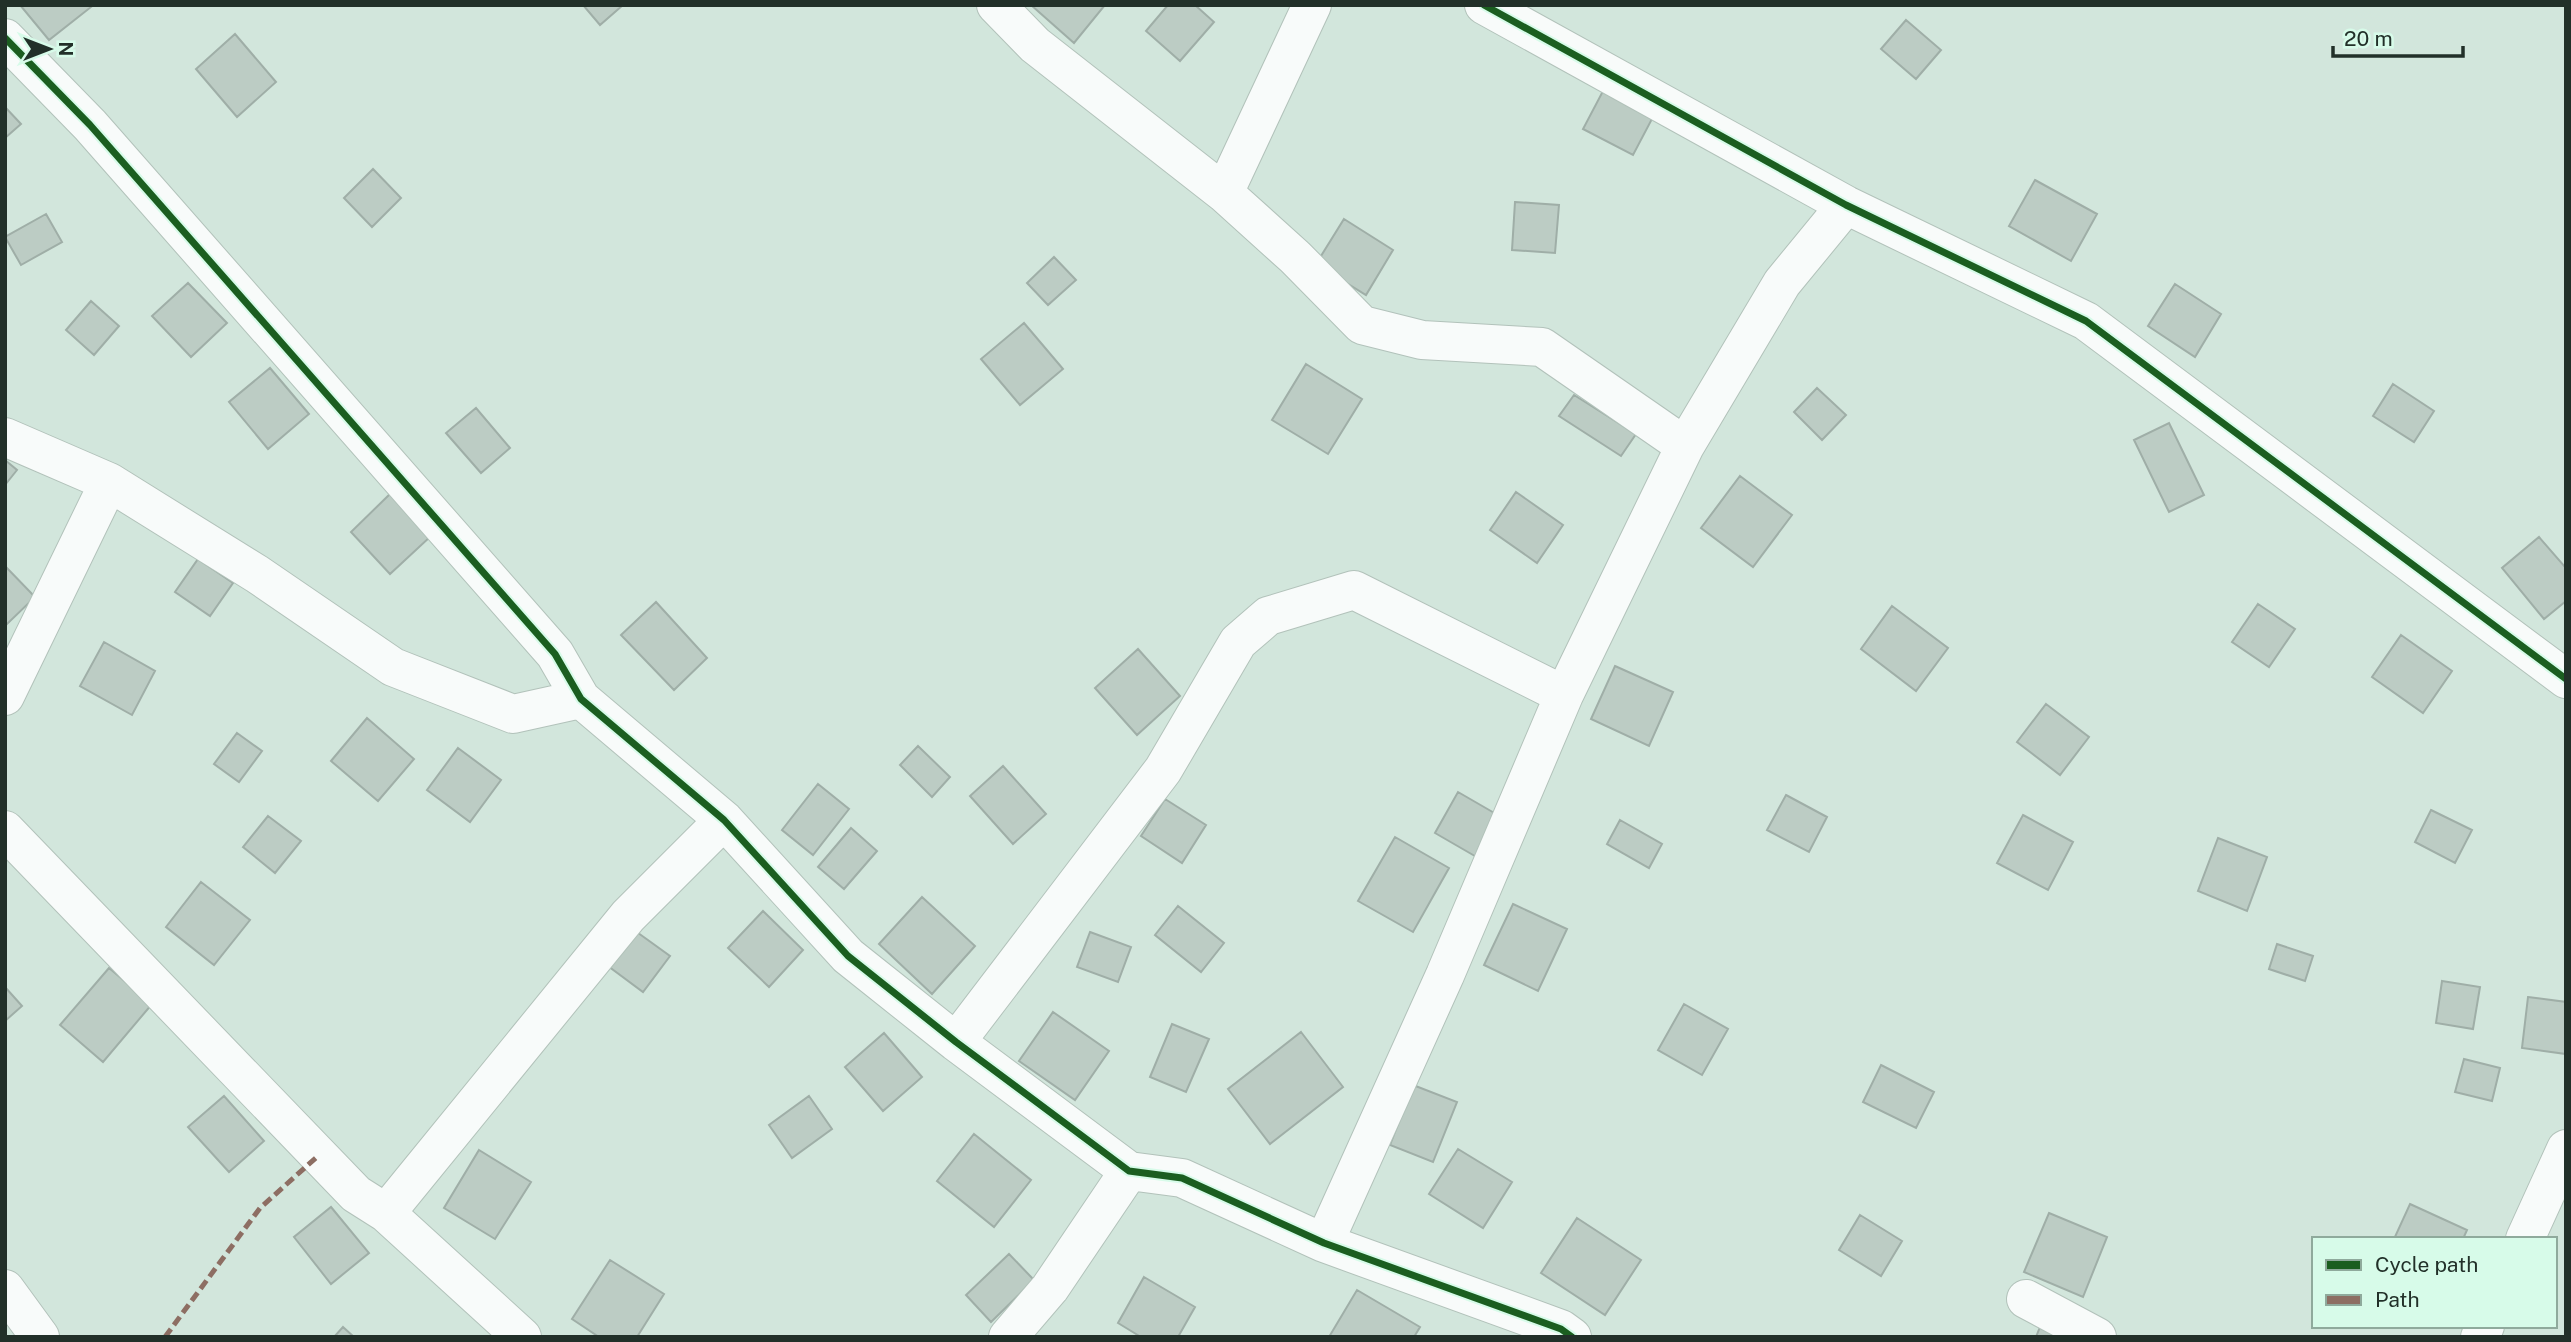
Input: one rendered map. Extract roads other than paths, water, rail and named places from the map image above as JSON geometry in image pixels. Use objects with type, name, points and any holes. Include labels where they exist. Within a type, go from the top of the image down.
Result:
[{"type":"street","points":[[996,5],[1035,45],[1224,193],[1295,257],[1362,325],[1422,340],[1542,347],[1685,446]]},
{"type":"street","points":[[1224,193],[1312,5]]},
{"type":"street","points":[[1484,5],[1846,205],[2086,321],[2566,678]]},
{"type":"street","points":[[5,38],[90,125],[555,654],[581,699],[724,820],[848,956],[956,1042],[1129,1171],[1182,1178],[1324,1243],[1561,1329],[1572,1337]]},
{"type":"street","points":[[1324,1243],[1445,975],[1564,695],[1685,446],[1782,283],[1846,205]]},
{"type":"street","points":[[5,438],[109,482],[257,574],[393,667],[513,714],[581,699]]},
{"type":"street","points":[[5,696],[109,482]]},
{"type":"street","points":[[956,1042],[1163,771],[1238,642],[1268,616],[1354,590],[1564,695]]},
{"type":"street","points":[[386,1213],[628,916],[724,820]]},
{"type":"street","points":[[5,830],[356,1194],[386,1213],[523,1337]]},
{"type":"street","points":[[2526,1237],[2566,1149]]},
{"type":"street","points":[[1008,1337],[1050,1288],[1129,1171]]},
{"type":"street","points":[[5,1289],[40,1337]]},
{"type":"street","points":[[2026,1299],[2097,1337]]}]
